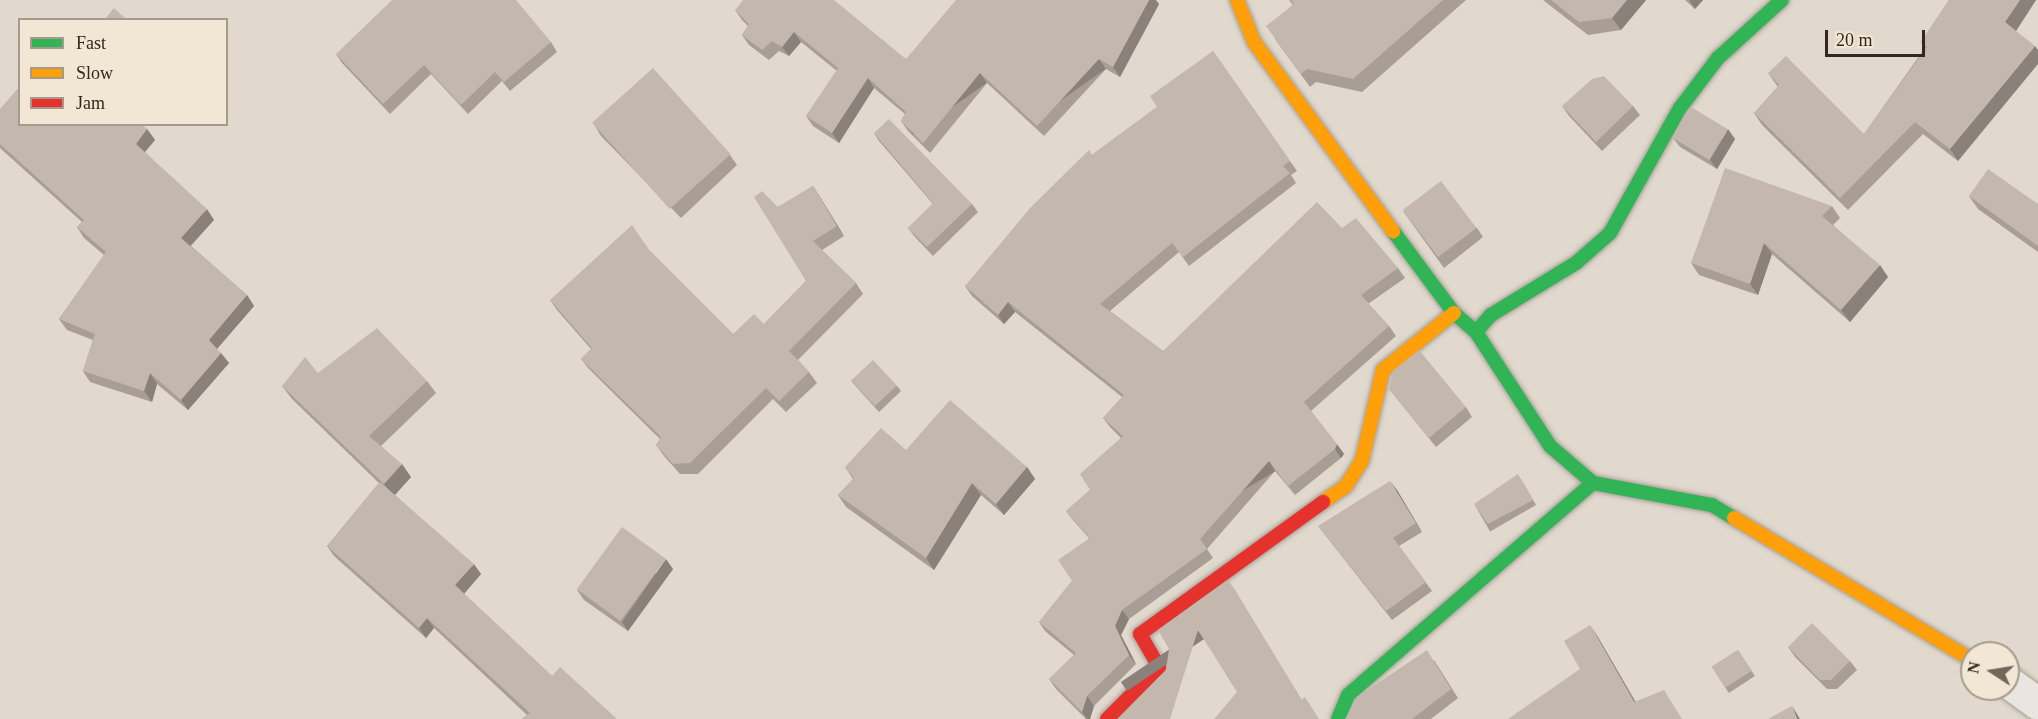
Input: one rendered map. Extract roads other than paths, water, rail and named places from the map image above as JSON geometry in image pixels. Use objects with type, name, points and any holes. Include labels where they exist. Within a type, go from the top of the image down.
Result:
[{"type":"street","points":[[1237,0],[1254,42],[1454,313],[1476,332],[1550,446],[1593,483],[1712,505],[1960,653]]},
{"type":"street","points":[[1476,332],[1491,315],[1576,263],[1610,233],[1680,108],[1718,58],[1782,0]]},
{"type":"street","points":[[1107,719],[1159,667],[1140,634],[1346,486],[1362,460],[1383,370],[1454,313]]},
{"type":"street","points":[[1338,719],[1347,695],[1593,483]]},
{"type":"street","points":[[2020,691],[2038,704]]}]
